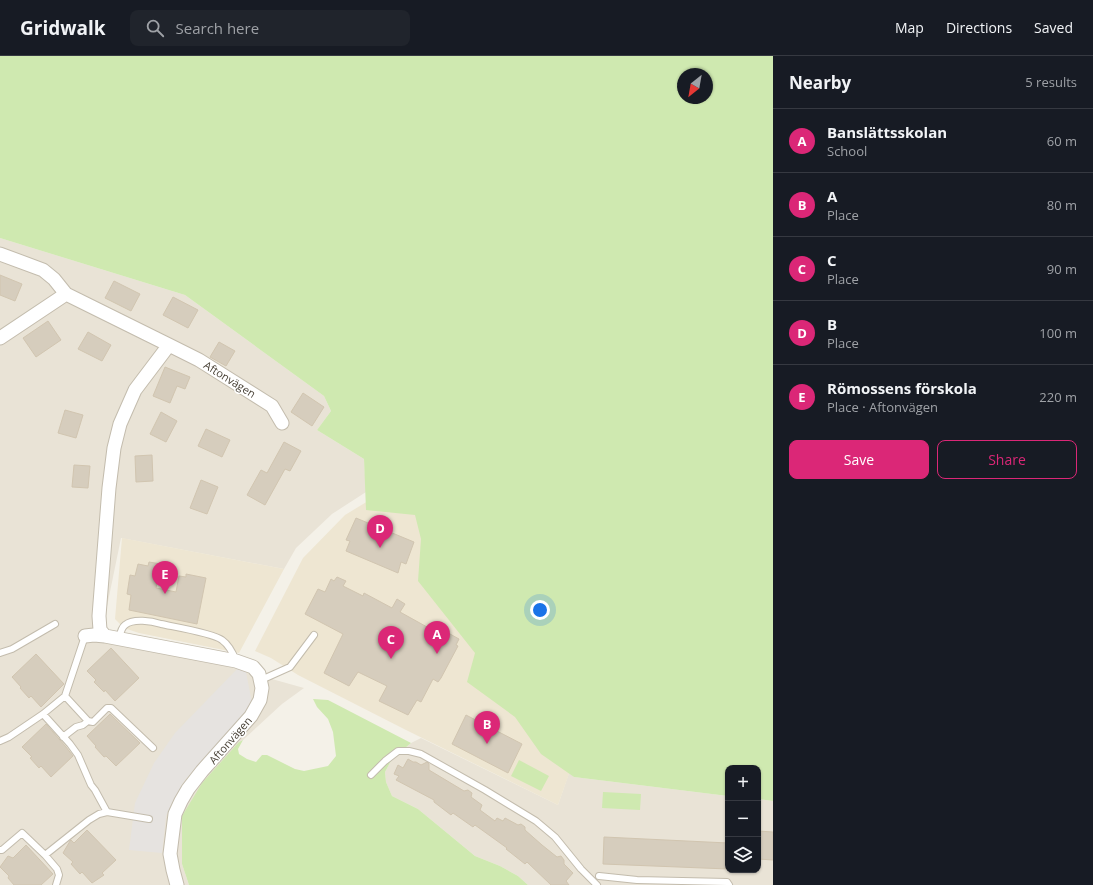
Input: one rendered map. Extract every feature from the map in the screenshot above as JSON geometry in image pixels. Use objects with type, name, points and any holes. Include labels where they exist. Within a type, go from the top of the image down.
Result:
[{"type":"street","name":"Aftonvägen","points":[[0,254],[44,270],[54,278],[66,294],[199,360],[272,406],[282,423]]},
{"type":"street","points":[[0,338],[66,294]]},
{"type":"street","points":[[105,636],[100,630],[99,616],[109,488],[114,448],[120,424],[135,390],[169,345]]},
{"type":"street","points":[[84,636],[105,636],[236,661],[253,667],[259,674],[261,680]]},
{"type":"street","name":"Aftonvägen","points":[[177,885],[172,870],[170,854],[175,814],[188,788],[251,716],[260,700],[262,688],[261,680]]},
{"type":"lane","points":[[119,639],[120,633],[125,625],[140,621],[156,622],[210,634],[221,639],[231,650],[236,661]]},
{"type":"lane","points":[[0,653],[12,649],[55,624]]},
{"type":"lane","points":[[261,680],[290,667],[314,635]]},
{"type":"lane","points":[[0,741],[9,737],[43,714],[65,696],[84,636]]},
{"type":"lane","points":[[65,696],[88,721]]},
{"type":"lane","points":[[63,737],[76,726],[82,725],[88,721],[93,722],[107,708],[111,708],[153,748]]},
{"type":"lane","points":[[43,714],[78,755],[91,785],[107,812]]},
{"type":"lane","points":[[372,775],[385,761],[398,751],[409,751],[422,754],[536,821],[555,837],[581,869],[597,885]]},
{"type":"lane","points":[[45,855],[89,820],[99,814],[107,812],[149,819]]},
{"type":"lane","points":[[0,850],[2,850],[22,833],[57,869],[58,875],[56,885]]},
{"type":"lane","points":[[599,876],[637,880],[727,882],[729,885]]},
{"type":"shaded area","points":[[0,238],[185,295],[324,396],[331,411],[317,430],[364,459],[366,492],[332,514],[296,548],[284,569],[121,538],[102,631],[304,688],[282,704],[239,742],[182,864],[189,885],[0,885]]},
{"type":"shaded area","points":[[373,498],[654,533],[558,805],[404,729],[298,675],[271,658],[255,651],[303,558],[345,515]]},
{"type":"shaded area","points":[[122,538],[284,569],[239,653],[139,633],[124,628],[115,619]]},
{"type":"shaded area","points":[[239,667],[246,672],[252,703],[230,731],[185,780],[166,816],[162,853],[129,850],[135,803],[154,763],[175,733]]},
{"type":"shaded area","points":[[421,738],[558,805],[569,773],[574,777],[725,796],[725,873],[761,873],[761,799],[773,801],[773,885],[528,885],[518,876],[500,866],[475,856],[418,809],[392,796],[386,782],[385,772],[392,759],[411,743]]},
{"type":"green space","points":[[0,56],[773,56],[773,801],[761,799],[761,765],[725,765],[725,796],[574,777],[541,754],[515,717],[467,682],[475,653],[418,581],[421,539],[415,515],[366,510],[364,459],[317,430],[331,411],[324,396],[185,295],[0,238]]},
{"type":"green space","points":[[313,699],[328,700],[411,743],[392,759],[385,772],[386,782],[392,796],[418,809],[475,856],[500,866],[518,876],[528,885],[189,885],[182,864],[182,816],[202,783],[239,742],[243,740],[238,749],[239,754],[247,759],[256,762],[262,755],[267,755],[295,769],[304,771],[328,766],[336,756],[333,732],[328,719],[317,707]]},
{"type":"green space","points":[[519,760],[549,776],[541,791],[511,776]]},
{"type":"green space","points":[[603,792],[641,794],[640,810],[602,808]]},
{"type":"building","points":[[0,275],[22,284],[15,301],[0,295]]},
{"type":"building","points":[[114,281],[140,294],[131,311],[105,298]]},
{"type":"building","points":[[173,297],[198,310],[188,328],[163,315]]},
{"type":"building","points":[[48,321],[61,340],[36,357],[23,338]]},
{"type":"building","points":[[88,332],[111,345],[102,361],[78,349]]},
{"type":"building","points":[[219,342],[235,351],[226,366],[210,357]]},
{"type":"building","points":[[165,367],[190,377],[185,389],[177,386],[170,403],[153,396]]},
{"type":"building","points":[[303,393],[324,407],[312,426],[291,412]]},
{"type":"building","points":[[65,410],[83,415],[76,438],[58,433]]},
{"type":"building","points":[[161,412],[177,421],[166,442],[150,434]]},
{"type":"building","points":[[206,429],[230,440],[222,457],[198,446]]},
{"type":"building","points":[[284,442],[301,451],[290,471],[285,469],[265,505],[247,495],[261,470],[267,473]]},
{"type":"building","points":[[152,455],[153,481],[136,482],[135,456]]},
{"type":"building","points":[[74,465],[90,466],[88,488],[72,487]]},
{"type":"building","points":[[201,480],[218,487],[207,514],[190,508]]},
{"type":"building","points":[[356,518],[414,542],[406,564],[401,562],[398,573],[346,551],[350,541],[346,540]]},
{"type":"building","points":[[149,562],[161,564],[156,588],[176,592],[179,576],[186,577],[186,574],[206,578],[197,624],[129,610],[131,595],[127,594],[130,575],[135,576],[138,564],[148,566]]},
{"type":"building","points":[[337,577],[346,581],[343,586],[363,596],[364,593],[392,608],[397,599],[405,604],[400,612],[427,627],[426,629],[446,641],[450,634],[459,639],[456,645],[458,646],[441,678],[438,682],[433,679],[421,702],[417,700],[408,715],[379,701],[387,686],[358,672],[349,686],[324,673],[343,634],[305,614],[318,589],[325,592],[331,579],[334,581]]},
{"type":"building","points":[[111,648],[139,678],[115,701],[105,690],[104,692],[94,682],[96,680],[87,671]]},
{"type":"building","points":[[36,654],[64,684],[41,707],[31,696],[29,698],[12,677]]},
{"type":"building","points":[[110,714],[140,743],[116,766],[106,756],[104,757],[87,736]]},
{"type":"building","points":[[466,715],[522,744],[508,773],[452,744]]},
{"type":"building","points":[[46,724],[73,756],[51,777],[41,766],[39,768],[30,758],[32,757],[22,747]]},
{"type":"building","points":[[408,759],[421,765],[427,762],[429,764],[429,770],[464,791],[468,790],[472,793],[471,797],[482,805],[480,810],[495,821],[497,818],[503,821],[505,818],[525,827],[525,830],[542,845],[557,857],[561,856],[564,860],[564,864],[573,873],[566,881],[569,885],[551,885],[527,862],[525,864],[506,849],[507,848],[475,825],[473,827],[453,813],[451,815],[434,802],[434,800],[396,780],[399,776],[394,774],[398,765],[403,768]]},
{"type":"building","points":[[87,830],[116,860],[102,873],[104,875],[92,883],[82,872],[80,874],[71,864],[73,862],[63,853],[71,840],[74,843]]},
{"type":"building","points":[[761,831],[773,832],[773,860],[761,859]]},
{"type":"building","points":[[604,837],[725,843],[725,869],[603,864]]},
{"type":"building","points":[[26,845],[53,874],[41,885],[14,885],[8,878],[9,876],[0,867],[8,856],[13,858]]},
{"type":"place","name":"B","points":[[380,548]]},
{"type":"place","name":"Römossens förskola","points":[[165,594]]},
{"type":"place","name":"Banslättsskolan","points":[[437,654]]},
{"type":"place","name":"C","points":[[391,659]]},
{"type":"place","name":"A","points":[[487,744]]}]
